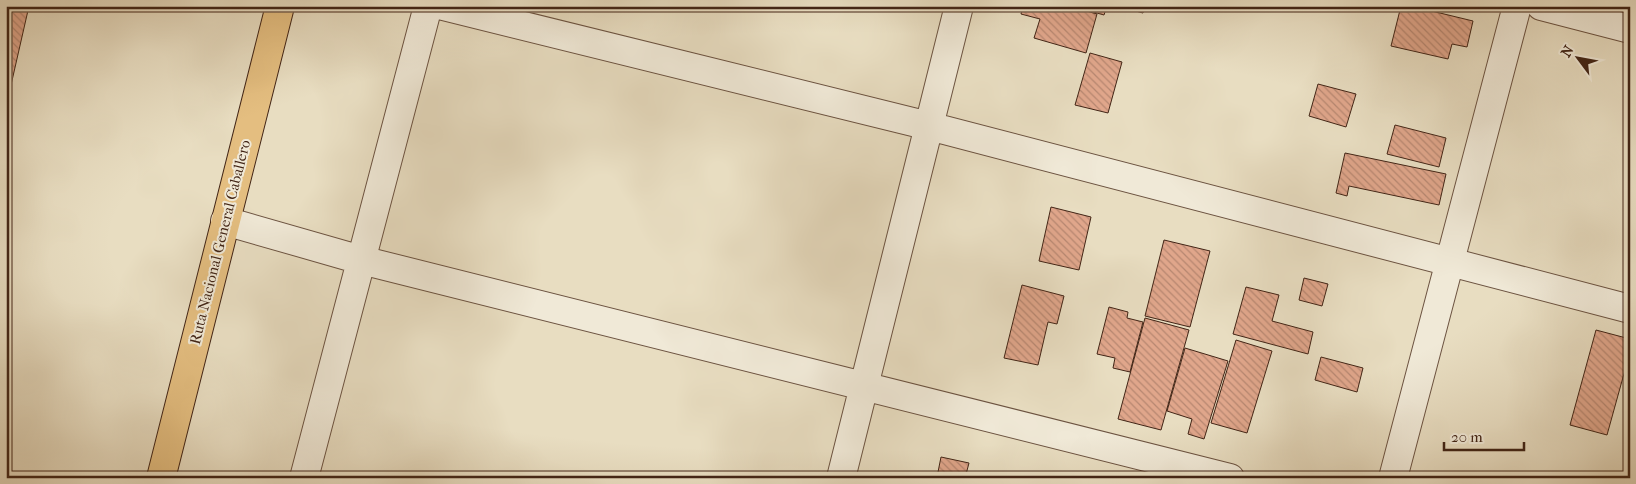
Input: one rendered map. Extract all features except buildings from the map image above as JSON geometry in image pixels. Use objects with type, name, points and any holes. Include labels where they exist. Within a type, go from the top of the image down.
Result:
[{"type":"highway","name":"Ruta Nacional General Caballero","points":[[161,478],[280,6]]},
{"type":"street","points":[[304,478],[428,6]]},
{"type":"street","points":[[443,6],[929,126],[1630,309]]},
{"type":"street","points":[[841,478],[959,6]]},
{"type":"street","points":[[1393,478],[1517,6]]},
{"type":"street","points":[[1541,6],[1630,29]]},
{"type":"street","points":[[225,222],[361,260],[864,386],[1161,469],[1230,478]]}]
